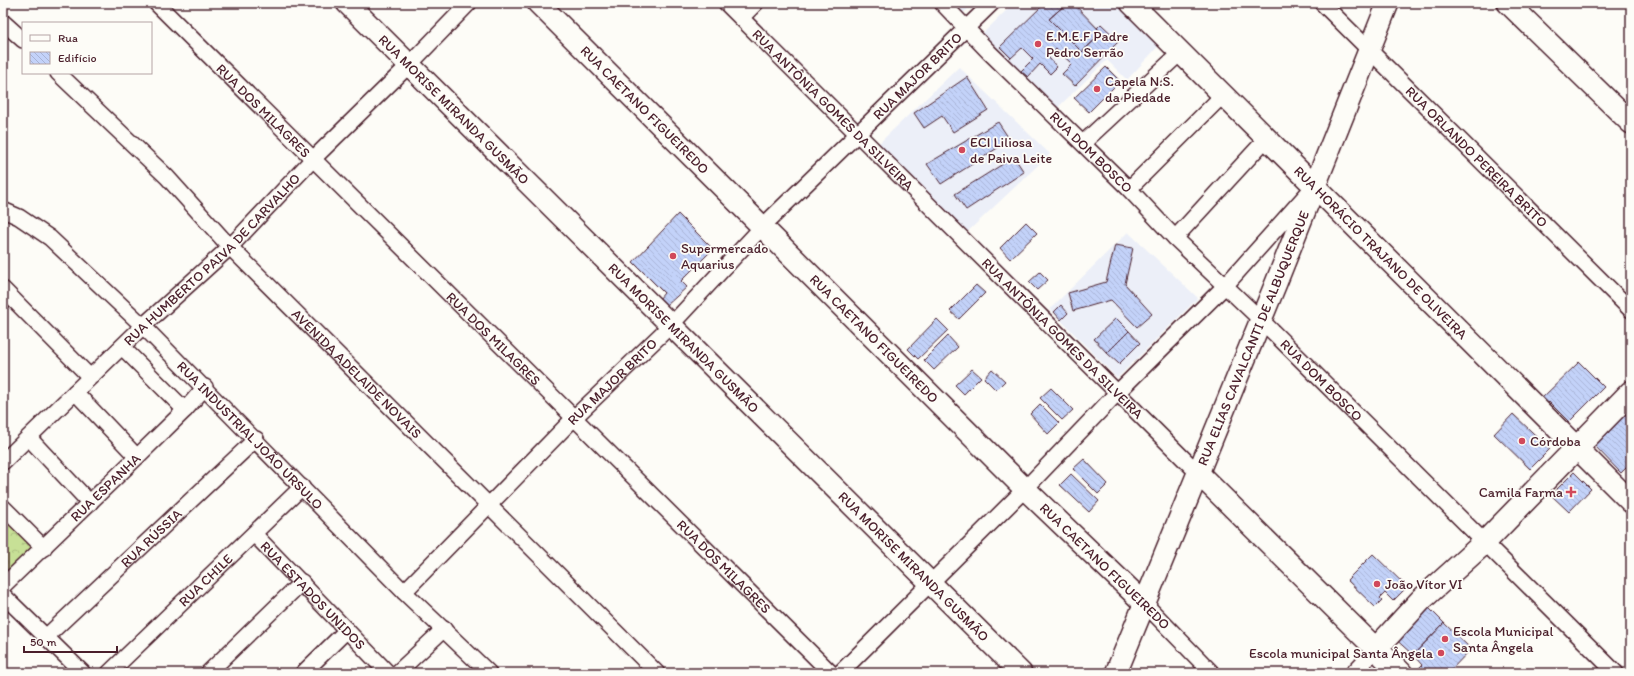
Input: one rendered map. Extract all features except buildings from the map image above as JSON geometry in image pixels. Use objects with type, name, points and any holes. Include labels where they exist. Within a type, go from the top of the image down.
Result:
[{"type":"main road","points":[[1376,649],[1421,600],[1484,543],[1631,392]]},
{"type":"main road","name":"RUA ANTÔNIA GOMES DA SILVEIRA","points":[[1376,649],[1401,673]]},
{"type":"street","name":"RUA DOS MILAGRES","points":[[156,3],[312,160],[575,417],[831,673]]},
{"type":"street","name":"RUA MORISE MIRANDA GUSMÃO","points":[[347,3],[672,324],[1021,673]]},
{"type":"street","name":"RUA HUMBERTO PAIVA DE CARVALHO","points":[[3,462],[143,326],[230,247],[312,160],[409,65],[469,3]]},
{"type":"street","name":"RUA CAETANO FIGUEIREDO","points":[[538,3],[1026,489],[1145,604],[1212,673]]},
{"type":"street","name":"RUA ANTÔNIA GOMES DA SILVEIRA","points":[[726,3],[1376,649]]},
{"type":"street","points":[[741,18],[756,3]]},
{"type":"street","name":"RUA DOM BOSCO","points":[[942,3],[989,52],[1129,189],[1175,238],[1260,319],[1616,673]]},
{"type":"street","name":"RUA MAJOR BRITO","points":[[404,592],[575,417],[672,324],[763,226],[992,3]]},
{"type":"street","name":"RUA HORÁCIO TRAJANO DE OLIVEIRA","points":[[1131,3],[1631,502]]},
{"type":"street","name":"RUA ORLANDO PEREIRA BRITO","points":[[1322,3],[1631,310]]},
{"type":"street","name":"RUA ELIAS CAVALCANTI DE ALBUQUERQUE","points":[[1116,673],[1315,186],[1368,49],[1388,3]]},
{"type":"street","points":[[1508,3],[1631,123]]},
{"type":"street","points":[[3,22],[22,39]]},
{"type":"street","points":[[1083,143],[1181,52]]},
{"type":"street","name":"AVENIDA ADELAIDE NOVAIS","points":[[59,74],[167,177],[230,247],[657,673]]},
{"type":"street","points":[[1129,189],[1223,95]]},
{"type":"street","points":[[1175,238],[1267,138]]},
{"type":"street","points":[[840,673],[1026,489],[1118,392],[1225,286],[1315,186]]},
{"type":"street","name":"RUA INDUSTRIAL JOÃO ÚRSULO","points":[[3,210],[18,217],[50,238],[143,326],[256,439],[404,592],[488,673]]},
{"type":"street","points":[[3,289],[90,377]]},
{"type":"street","points":[[122,347],[185,410]]},
{"type":"street","name":"RUA ESPANHA","points":[[3,586],[185,410],[205,388]]},
{"type":"street","points":[[75,392],[137,457]]},
{"type":"street","points":[[29,438],[90,503]]},
{"type":"street","name":"RUA RÚSSIA","points":[[47,636],[256,439]]},
{"type":"street","name":"RUA CHILE","points":[[109,673],[302,487]]},
{"type":"street","points":[[3,507],[44,548]]},
{"type":"street","name":"RUA ESTADOS UNIDOS","points":[[254,534],[302,582],[388,673]]},
{"type":"street","points":[[208,673],[302,582]]},
{"type":"street","points":[[3,595],[47,636],[83,673]]},
{"type":"street","points":[[398,673],[444,629]]},
{"type":"street","points":[[303,673],[347,630]]},
{"type":"street","points":[[1353,673],[1376,649]]},
{"type":"shaded area","points":[[942,3],[974,3],[958,18]]},
{"type":"shaded area","points":[[1014,3],[1129,3],[1165,39],[1127,80],[1107,60],[1052,113],[977,39]]},
{"type":"shaded area","name":"ECI Liliosa de Paiva Leite","points":[[959,67],[1050,154],[962,237],[875,147]]},
{"type":"shaded area","points":[[1128,232],[1198,298],[1117,378],[1050,309]]},
{"type":"green space","points":[[3,517],[32,546],[3,575]]},
{"type":"place","name":"E.M.E.F Padre Pedro Serrão","points":[[1038,44]]},
{"type":"place","name":"Capela N.S. da Piedade","points":[[1097,89]]},
{"type":"place","name":"ECI Liliosa de Paiva Leite","points":[[962,150]]},
{"type":"place","name":"Supermercado Aquarius","points":[[673,256]]},
{"type":"place","name":"Córdoba","points":[[1522,441]]},
{"type":"place","name":"Camila Farma","points":[[1571,492]]},
{"type":"place","name":"João Vítor VI","points":[[1377,584]]},
{"type":"place","name":"Escola Municipal Santa Ângela","points":[[1445,639]]},
{"type":"place","name":"Escola municipal Santa Ângela","points":[[1441,653]]}]
